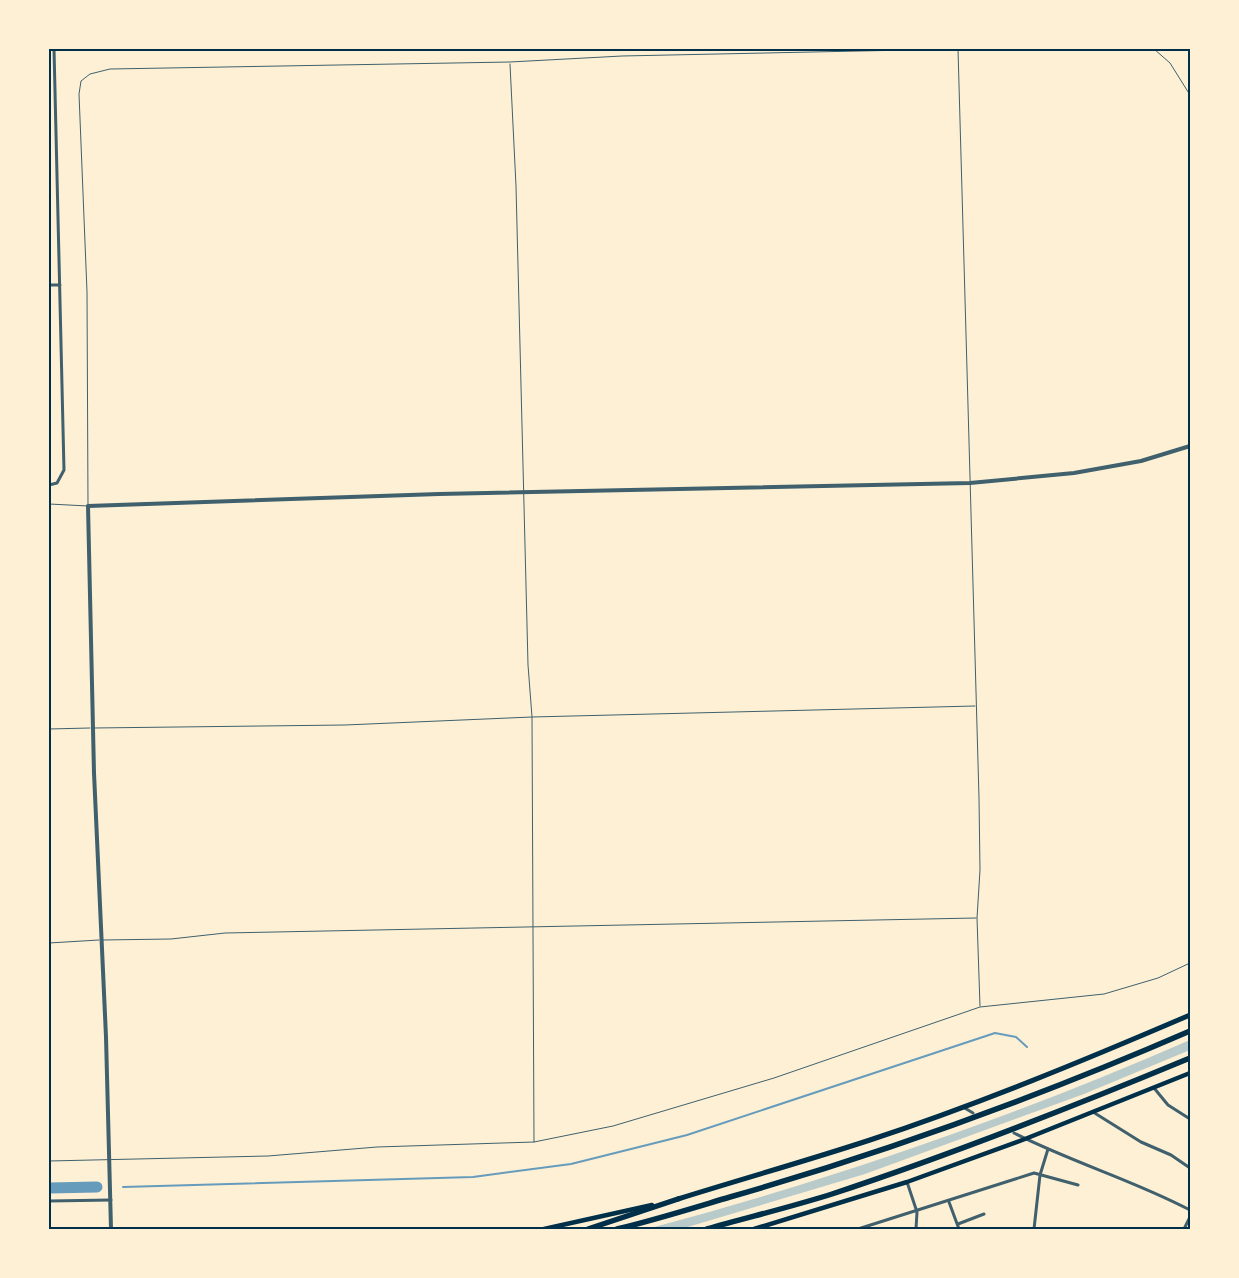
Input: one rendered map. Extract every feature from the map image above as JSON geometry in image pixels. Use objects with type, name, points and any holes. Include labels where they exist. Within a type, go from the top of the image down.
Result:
[{"type":"highway","points":[[588,1229],[678,1199],[870,1140],[963,1107],[1091,1058],[1190,1015]]},
{"type":"highway","points":[[617,1229],[822,1171],[919,1138],[1052,1089],[1190,1032]]},
{"type":"highway","points":[[707,1229],[830,1194],[945,1155],[1060,1112],[1190,1058]]},
{"type":"main road","points":[[754,1229],[907,1182],[1026,1139],[1190,1073]]},
{"type":"main road","points":[[544,1229],[678,1199]]},
{"type":"street","points":[[49,485],[57,483],[64,470],[54,49]]},
{"type":"street","points":[[49,83],[54,82]]},
{"type":"street","points":[[49,285],[60,285]]},
{"type":"street","points":[[111,1229],[88,506],[524,493],[970,483],[1074,473],[1141,461],[1190,446]]},
{"type":"street","points":[[1154,1088],[1168,1105],[1190,1119]]},
{"type":"street","points":[[963,1107],[973,1113]]},
{"type":"street","points":[[1093,1112],[1140,1142],[1171,1155],[1190,1168]]},
{"type":"street","points":[[1014,1133],[1048,1149],[1137,1184],[1190,1210]]},
{"type":"street","points":[[1034,1229],[1040,1175],[1048,1149]]},
{"type":"street","points":[[858,1229],[949,1202],[1027,1175],[1040,1175],[1078,1185]]},
{"type":"street","points":[[907,1182],[917,1212],[916,1229]]},
{"type":"street","points":[[49,1202],[110,1200]]},
{"type":"street","points":[[949,1202],[959,1229]]},
{"type":"street","points":[[958,1224],[984,1214]]},
{"type":"street","points":[[1184,1229],[1190,1217]]},
{"type":"lane","points":[[49,504],[88,506],[87,292],[79,86],[81,81],[90,74],[110,69],[510,62],[622,56],[957,49],[980,861],[977,918],[980,1007]]},
{"type":"lane","points":[[1154,49],[1170,63],[1190,95]]},
{"type":"lane","points":[[510,62],[516,186],[528,656],[532,717],[534,1142]]},
{"type":"lane","points":[[49,728],[344,725],[532,717],[975,706]]},
{"type":"lane","points":[[49,943],[171,938],[225,933],[977,918]]},
{"type":"lane","points":[[49,1161],[268,1156],[377,1147],[534,1142],[613,1126],[774,1078],[980,1007],[1104,994],[1158,978],[1190,963]]},
{"type":"shaded area","points":[[1190,1040],[1190,1050],[1084,1094],[865,1174],[681,1229],[647,1229],[785,1190],[922,1145],[1057,1095]]},
{"type":"waterway","points":[[123,1187],[473,1177],[571,1164],[687,1135],[995,1033],[1016,1037],[1027,1047]]},
{"type":"waterway","points":[[49,1188],[97,1187]]}]
